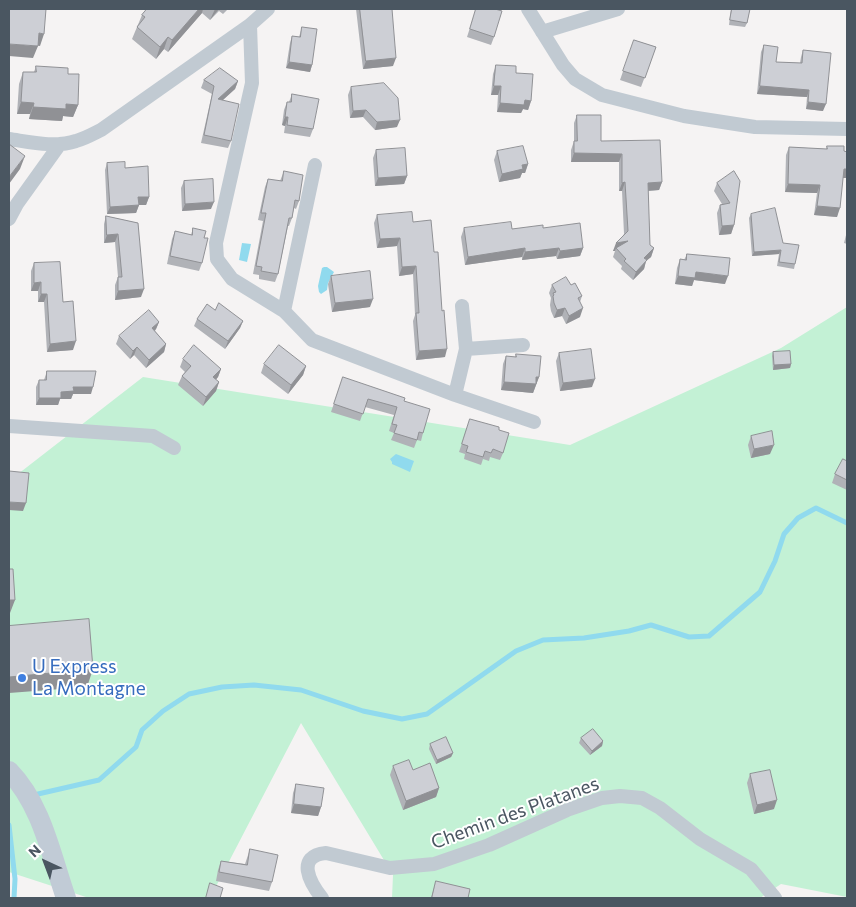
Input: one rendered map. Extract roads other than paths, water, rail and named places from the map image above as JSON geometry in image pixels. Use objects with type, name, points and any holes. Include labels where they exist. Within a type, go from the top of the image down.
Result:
[{"type":"street","points":[[9,139],[60,144],[75,142],[101,130],[250,25],[268,9]]},
{"type":"street","points":[[528,9],[563,65],[575,79],[602,95],[684,116],[755,127],[847,129]]},
{"type":"street","points":[[542,32],[618,9]]},
{"type":"street","points":[[250,25],[252,83],[216,243],[217,259],[232,279],[284,311],[312,340],[534,422]]},
{"type":"street","points":[[9,219],[17,204],[60,144]]},
{"type":"street","points":[[284,311],[315,166]]},
{"type":"street","points":[[455,394],[466,349],[462,306]]},
{"type":"street","points":[[466,349],[523,345]]},
{"type":"street","points":[[9,426],[153,436],[174,448]]},
{"type":"street","points":[[9,771],[17,779],[35,807],[66,898]]},
{"type":"street","name":"Chemin des Platanes","points":[[322,898],[315,889],[307,865],[309,860],[316,854],[326,853],[390,868],[434,864],[489,846],[567,810],[602,798],[620,796],[642,798],[660,808],[700,839],[751,869],[775,898]]},
{"type":"water","points":[[242,243],[251,244],[247,262],[239,260]]},
{"type":"water","points":[[324,267],[334,272],[328,283],[327,290],[321,294],[318,286],[322,268]]},
{"type":"water","points":[[396,454],[414,461],[410,472],[392,464],[390,459]]},
{"type":"waterway","points":[[38,794],[99,780],[136,747],[142,730],[163,711],[189,694],[222,687],[254,685],[301,690],[363,711],[402,719],[427,714],[516,651],[543,640],[584,638],[629,631],[651,625],[689,637],[709,636],[760,592],[775,561],[784,534],[798,518],[816,508],[847,523]]},
{"type":"waterway","points":[[9,825],[15,879],[14,898]]},
{"type":"place","name":"U Express La Montagne","points":[[22,678]]}]
